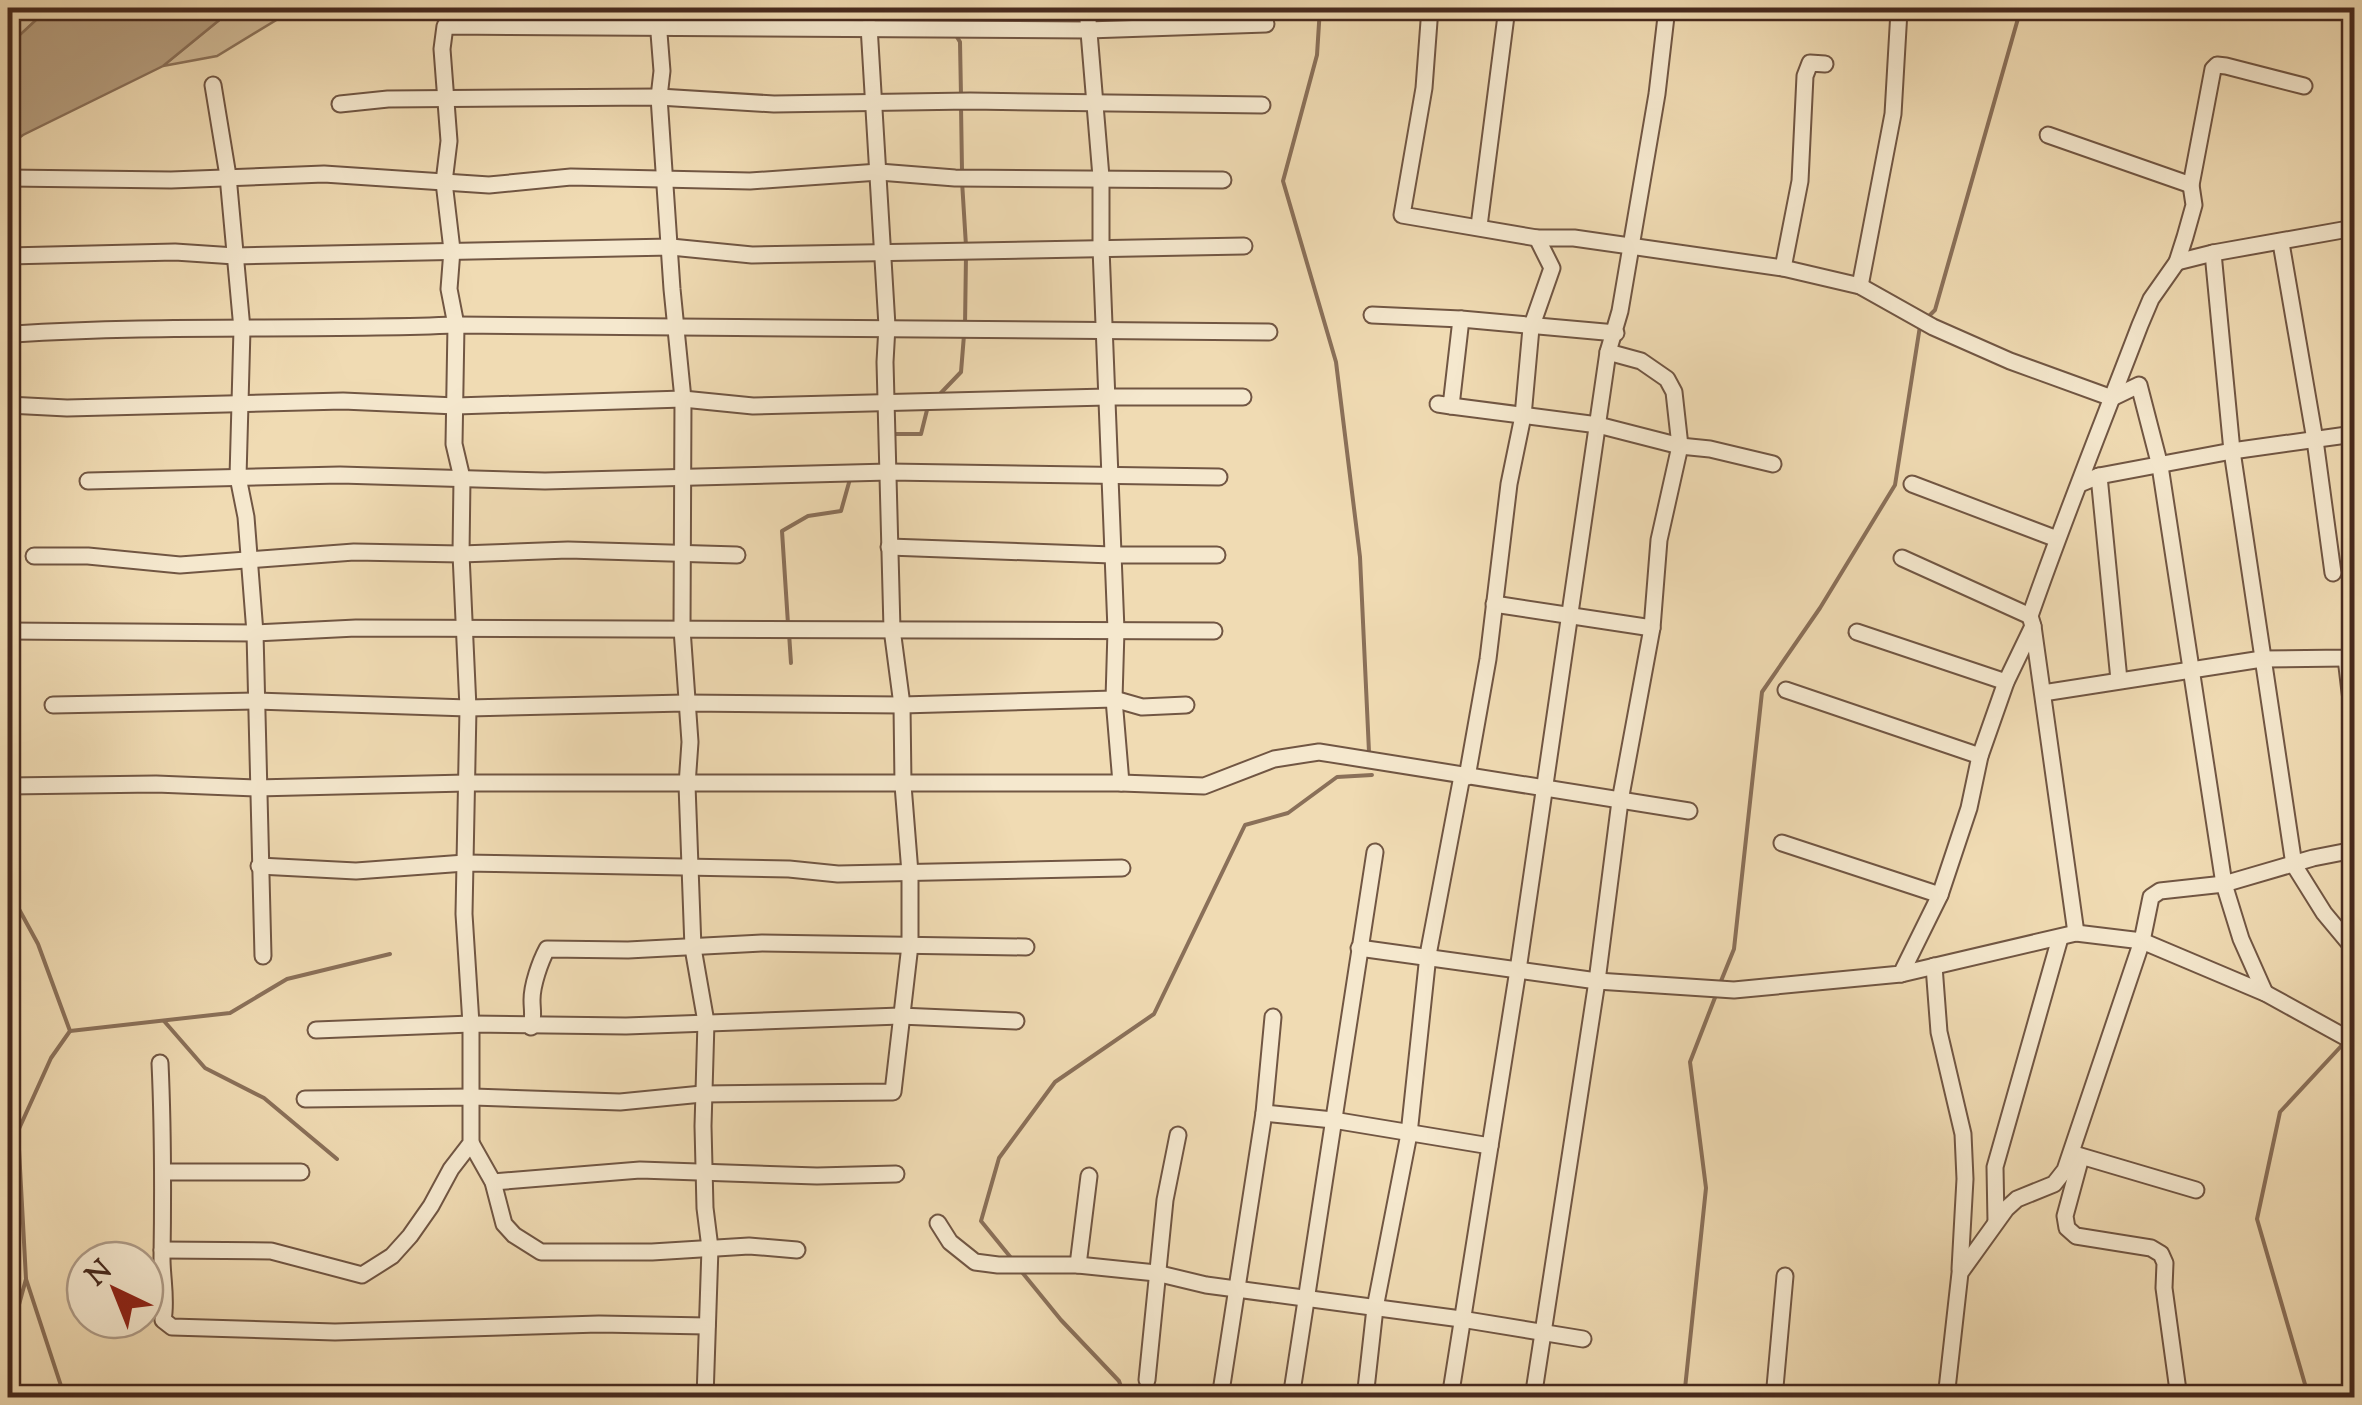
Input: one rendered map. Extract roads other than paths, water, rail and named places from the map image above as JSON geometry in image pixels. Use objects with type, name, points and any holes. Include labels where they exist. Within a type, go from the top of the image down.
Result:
[{"type":"street","points":[[657,8],[662,72],[659,97],[683,399],[682,629],[690,742],[687,785],[693,948],[706,1022],[702,1094],[704,1208],[710,1248],[705,1397]]},
{"type":"street","points":[[1087,8],[1101,177],[1100,248],[1116,630],[1114,699],[1121,783]]},
{"type":"street","points":[[1430,8],[1424,88],[1402,215],[1537,238],[1574,238],[1782,268],[1860,286],[1933,327],[2112,398],[2140,385],[2160,466],[2224,884],[2241,939],[2265,993]]},
{"type":"street","points":[[1480,226],[1507,8]]},
{"type":"street","points":[[1450,1398],[1518,970],[1608,352],[1616,333],[1658,94],[1667,8]]},
{"type":"street","points":[[1860,286],[1892,114],[1899,11]]},
{"type":"street","points":[[796,1250],[748,1246],[652,1252],[541,1252],[514,1236],[504,1224],[493,1182],[471,1142],[471,1024],[464,914],[468,708],[462,478],[454,444],[456,325],[449,288],[452,250],[444,182],[448,141],[442,48],[445,26],[1088,30],[1266,24]]},
{"type":"street","points":[[304,1099],[472,1096],[620,1102],[702,1094],[892,1092],[896,1086],[910,945],[910,873],[902,785],[902,705],[892,629],[885,362],[888,326],[869,26]]},
{"type":"street","points":[[1782,268],[1800,182],[1804,76],[1810,63],[1825,64]]},
{"type":"street","points":[[1900,974],[1940,896],[1969,808],[1980,756],[2112,398],[2151,300],[2177,262],[2194,205],[2191,185],[2213,69],[2218,65],[2304,86]]},
{"type":"street","points":[[213,85],[228,176],[242,328],[238,476],[246,517],[255,633],[263,956]]},
{"type":"street","points":[[340,104],[388,99],[659,97],[774,104],[1262,105]]},
{"type":"street","points":[[2048,136],[2191,185]]},
{"type":"street","points":[[8,178],[170,180],[324,174],[489,185],[572,178],[750,181],[879,172],[955,178],[1223,180]]},
{"type":"street","points":[[2177,262],[2354,229]]},
{"type":"street","points":[[1365,1398],[1375,1308],[1409,1134],[1428,955],[1494,604],[1509,484],[1523,416],[1531,328],[1552,268],[1537,238]]},
{"type":"street","points":[[2281,243],[2333,573]]},
{"type":"street","points":[[8,256],[175,252],[235,256],[671,247],[752,254],[1244,246]]},
{"type":"street","points":[[2214,253],[2232,451],[2294,865],[2324,914],[2354,949]]},
{"type":"street","points":[[1372,315],[1616,333]]},
{"type":"street","points":[[1461,319],[1445,405],[1598,426],[1773,464]]},
{"type":"street","points":[[14,334],[94,328],[339,330],[456,325],[1269,332]]},
{"type":"street","points":[[1533,1398],[1598,980],[1620,802],[1652,628],[1660,540],[1680,446],[1674,392],[1667,379],[1642,360],[1608,352]]},
{"type":"street","points":[[8,406],[343,401],[456,406],[683,399],[753,406],[1243,397]]},
{"type":"street","points":[[2082,483],[2099,476],[2232,451],[2354,434]]},
{"type":"street","points":[[88,481],[340,474],[544,481],[890,472],[1220,477]]},
{"type":"street","points":[[2099,476],[2119,680]]},
{"type":"street","points":[[1912,484],[2057,540]]},
{"type":"street","points":[[889,547],[1217,556]]},
{"type":"street","points":[[34,556],[180,564],[354,552],[568,550],[737,555]]},
{"type":"street","points":[[1902,558],[2032,621]]},
{"type":"street","points":[[1494,604],[1652,628]]},
{"type":"street","points":[[1996,1222],[1995,1167],[2068,936],[2032,621]]},
{"type":"street","points":[[8,631],[1214,631]]},
{"type":"street","points":[[1857,632],[2006,682]]},
{"type":"street","points":[[2043,693],[2262,659],[2350,656],[2354,726]]},
{"type":"street","points":[[1786,690],[1980,756]]},
{"type":"street","points":[[53,705],[256,701],[468,708],[685,703],[902,705],[1114,699],[1142,707],[1186,705]]},
{"type":"street","points":[[8,786],[1204,786],[1274,759],[1304,752],[1689,811]]},
{"type":"street","points":[[1782,843],[1940,896]]},
{"type":"street","points":[[2178,1398],[2160,1254],[2151,1248],[2076,1236],[2067,1228],[2066,1216],[2076,1155],[2142,941],[2151,897],[2160,891],[2224,884],[2354,850]]},
{"type":"street","points":[[1291,1398],[1375,852]]},
{"type":"street","points":[[259,866],[356,871],[465,863],[789,869],[838,874],[1122,868]]},
{"type":"street","points":[[1359,948],[1598,980],[1734,990],[1900,974],[2068,936],[2142,941],[2265,993],[2354,1042]]},
{"type":"street","points":[[531,1027],[531,996],[547,949],[693,948],[762,943],[1026,946]]},
{"type":"street","points":[[1934,966],[1939,1032],[1963,1134],[1965,1179],[1960,1273],[1946,1398]]},
{"type":"street","points":[[316,1030],[900,1016],[1016,1020]]},
{"type":"street","points":[[1220,1398],[1264,1113],[1273,1017]]},
{"type":"street","points":[[160,1063],[165,1172],[162,1240]]},
{"type":"street","points":[[1264,1113],[1333,1120],[1490,1146]]},
{"type":"street","points":[[1147,1380],[1165,1200],[1178,1135]]},
{"type":"street","points":[[165,1250],[271,1252],[362,1276],[392,1256],[410,1236],[471,1142]]},
{"type":"street","points":[[1960,1273],[2016,1200],[2054,1184],[2076,1155]]},
{"type":"street","points":[[2076,1155],[2196,1190]]},
{"type":"street","points":[[493,1182],[640,1170],[817,1176],[896,1174]]},
{"type":"street","points":[[165,1172],[300,1172]]},
{"type":"street","points":[[1078,1265],[1090,1176]]},
{"type":"street","points":[[938,1222],[950,1242],[975,1262],[1078,1265],[1156,1274],[1583,1339]]},
{"type":"street","points":[[1774,1398],[1785,1276]]},
{"type":"street","points":[[165,1321],[172,1327],[334,1332],[599,1324],[708,1326]]},
{"type":"street","points":[[886,1398],[935,1396]]},
{"type":"street","points":[[684,1398],[713,1398]]},
{"type":"waterway","points":[[939,8],[949,24]]},
{"type":"waterway","points":[[1320,8],[1317,55],[1283,181],[1336,362],[1360,557],[1369,752]]},
{"type":"waterway","points":[[1926,319],[1935,310],[2021,8]]},
{"type":"waterway","points":[[954,32],[960,42],[961,96]]},
{"type":"waterway","points":[[961,106],[962,171]]},
{"type":"waterway","points":[[962,181],[966,246]]},
{"type":"waterway","points":[[965,326],[966,255]]},
{"type":"waterway","points":[[1719,986],[1734,949],[1762,692],[1820,608],[1895,485],[1920,326]]},
{"type":"waterway","points":[[938,396],[961,372],[964,335]]},
{"type":"waterway","points":[[894,434],[921,434],[928,406]]},
{"type":"waterway","points":[[788,624],[782,531],[808,516],[841,511],[850,479]]},
{"type":"waterway","points":[[789,633],[791,663]]},
{"type":"waterway","points":[[1012,1259],[981,1221],[999,1158],[1055,1082],[1154,1014],[1245,825],[1288,813],[1337,777],[1372,775]]},
{"type":"waterway","points":[[8,889],[38,944],[70,1031],[51,1058],[18,1131],[26,1279],[8,1345]]},
{"type":"waterway","points":[[70,1031],[230,1013],[287,979],[390,954]]},
{"type":"waterway","points":[[1684,1398],[1706,1188],[1690,1062],[1716,995]]},
{"type":"waterway","points":[[164,1021],[205,1068],[264,1098],[337,1159]]},
{"type":"waterway","points":[[2309,1398],[2257,1219],[2280,1112],[2345,1042]]},
{"type":"waterway","points":[[1021,1271],[1119,1381],[1125,1398]]},
{"type":"waterway","points":[[26,1279],[65,1398]]}]
